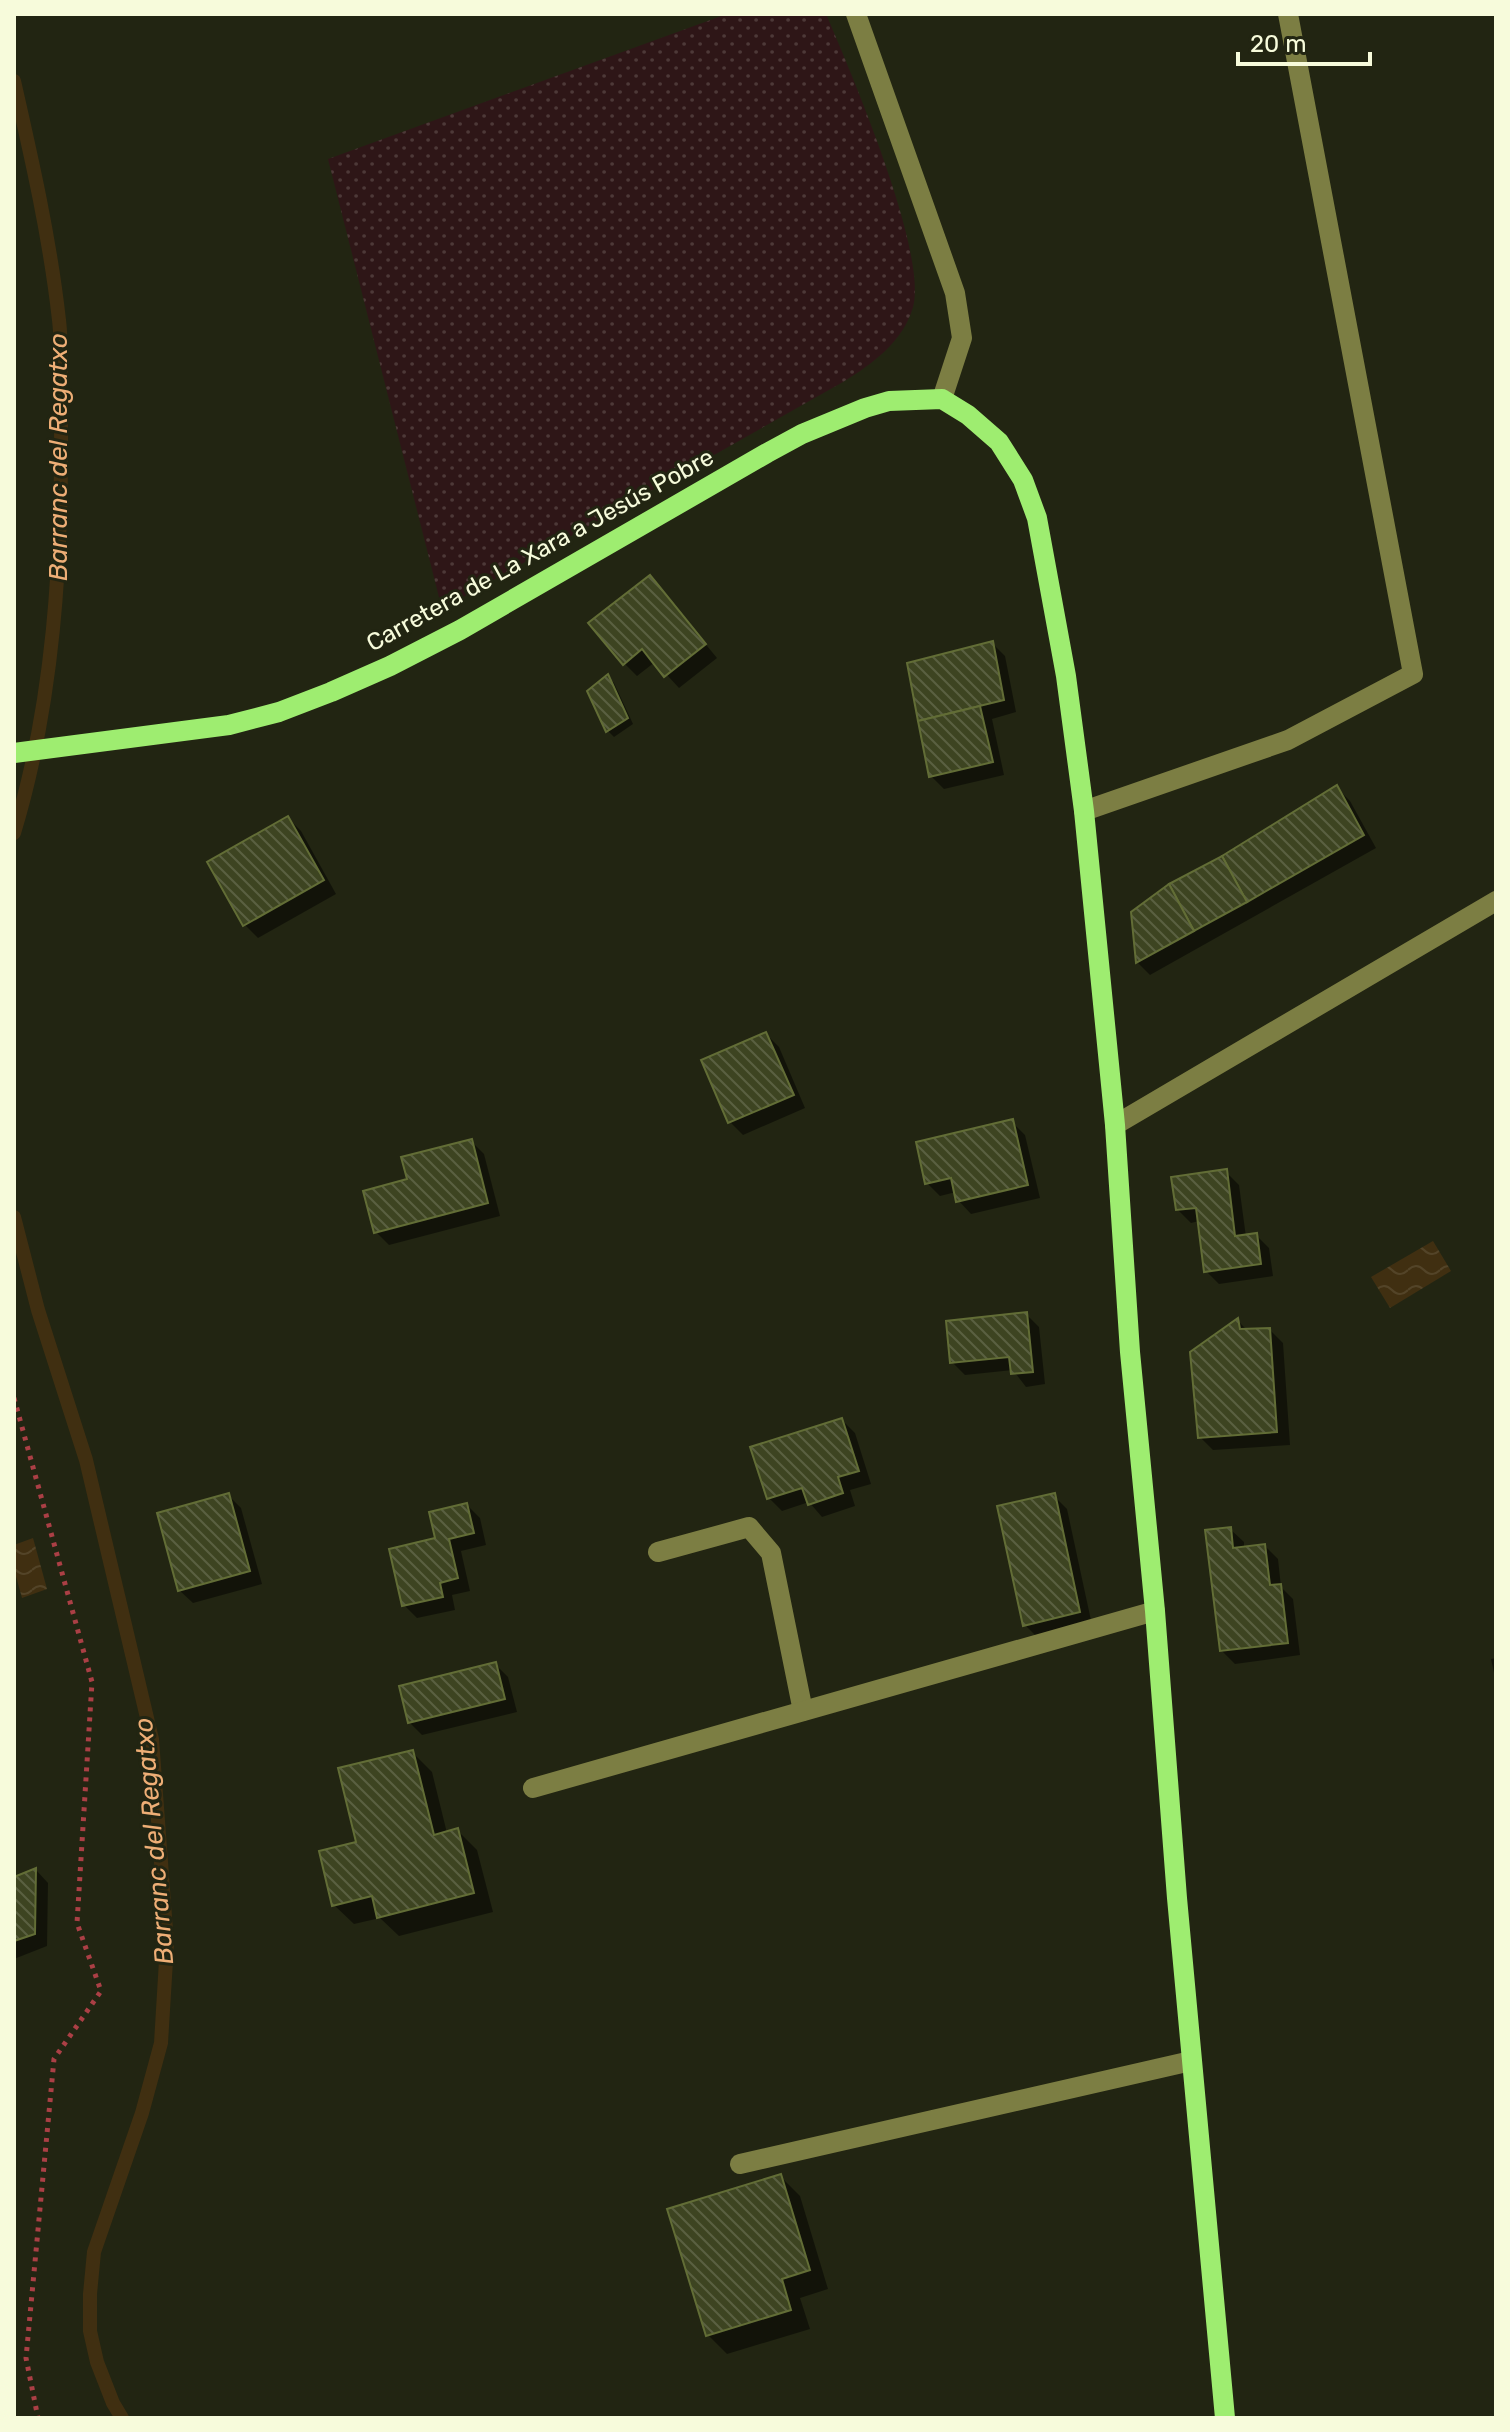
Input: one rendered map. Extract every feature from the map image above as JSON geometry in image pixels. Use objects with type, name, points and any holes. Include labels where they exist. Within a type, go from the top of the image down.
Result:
[{"type":"main road","name":"Carretera de La Xara a Jesús Pobre","points":[[14,753],[229,725],[279,712],[390,666],[460,630],[802,434],[889,401],[942,399]]},
{"type":"main road","points":[[942,399],[968,415],[999,442],[1023,480],[1037,518],[1066,676],[1084,811],[1115,1125],[1130,1352],[1225,2418]]},
{"type":"street","points":[[856,14],[955,293],[962,338],[942,399]]},
{"type":"street","points":[[1084,811],[1288,740],[1413,674],[1288,14]]},
{"type":"street","points":[[1115,1125],[1496,901]]},
{"type":"street","points":[[658,1552],[749,1527],[771,1553],[803,1711]]},
{"type":"street","points":[[533,1788],[1155,1611]]},
{"type":"street","points":[[740,2164],[1191,2061]]},
{"type":"path","points":[[14,1398],[92,1682],[77,1923],[101,1991],[54,2059],[26,2358],[38,2418]]},
{"type":"shaded area","points":[[727,14],[826,14],[884,161],[909,246],[915,281],[913,307],[908,320],[885,351],[843,382],[442,609],[328,159]]},
{"type":"water","points":[[1433,1241],[1451,1271],[1390,1308],[1371,1277]]},
{"type":"water","points":[[33,1538],[47,1589],[22,1598],[14,1569],[14,1545]]},
{"type":"building","points":[[650,575],[706,644],[664,677],[642,649],[623,665],[588,623]]},
{"type":"building","points":[[993,641],[1004,700],[918,721],[907,663]]},
{"type":"building","points":[[608,674],[628,718],[606,732],[587,691]]},
{"type":"building","points":[[980,706],[993,762],[929,777],[918,721]]},
{"type":"building","points":[[1337,785],[1364,835],[1247,902],[1222,856]]},
{"type":"building","points":[[288,816],[324,880],[243,926],[207,862]]},
{"type":"building","points":[[1222,856],[1247,902],[1194,931],[1169,884]]},
{"type":"building","points":[[1169,884],[1194,931],[1136,963],[1131,912]]},
{"type":"building","points":[[766,1032],[794,1095],[728,1123],[701,1060]]},
{"type":"building","points":[[1013,1119],[1028,1185],[956,1202],[951,1178],[925,1184],[916,1142]]},
{"type":"building","points":[[472,1139],[488,1203],[374,1233],[363,1191],[407,1179],[401,1157]]},
{"type":"building","points":[[1227,1169],[1235,1236],[1257,1233],[1261,1264],[1204,1272],[1196,1208],[1176,1210],[1171,1177]]},
{"type":"building","points":[[1027,1312],[1033,1372],[1011,1374],[1009,1357],[950,1363],[946,1321]]},
{"type":"building","points":[[1238,1318],[1240,1329],[1270,1328],[1277,1432],[1198,1438],[1190,1352]]},
{"type":"building","points":[[842,1418],[859,1471],[838,1477],[843,1493],[808,1505],[802,1488],[767,1499],[750,1447]]},
{"type":"building","points":[[229,1493],[250,1571],[178,1591],[157,1513]]},
{"type":"building","points":[[1055,1493],[1080,1612],[1023,1626],[997,1506]]},
{"type":"building","points":[[467,1503],[474,1533],[449,1539],[458,1578],[440,1583],[443,1597],[402,1606],[389,1549],[435,1538],[429,1512]]},
{"type":"building","points":[[1231,1527],[1233,1548],[1265,1544],[1270,1585],[1281,1584],[1288,1643],[1220,1651],[1205,1530]]},
{"type":"building","points":[[496,1662],[505,1699],[408,1723],[399,1686]]},
{"type":"building","points":[[413,1750],[434,1835],[458,1828],[474,1893],[377,1918],[372,1896],[332,1906],[319,1851],[356,1842],[338,1768]]},
{"type":"building","points":[[36,1868],[35,1934],[14,1941],[14,1877]]},
{"type":"building","points":[[781,2174],[810,2270],[782,2279],[791,2310],[706,2336],[667,2209]]},
{"type":"waterway","name":"Barranc del Regatxo","points":[[14,81],[51,260],[61,359],[60,526],[53,630],[38,733],[14,833]]},
{"type":"waterway","name":"Barranc del Regatxo","points":[[14,1217],[38,1310],[86,1460],[152,1739],[167,1944],[161,2043],[142,2113],[94,2252],[90,2294],[90,2331],[97,2362],[122,2418]]}]
